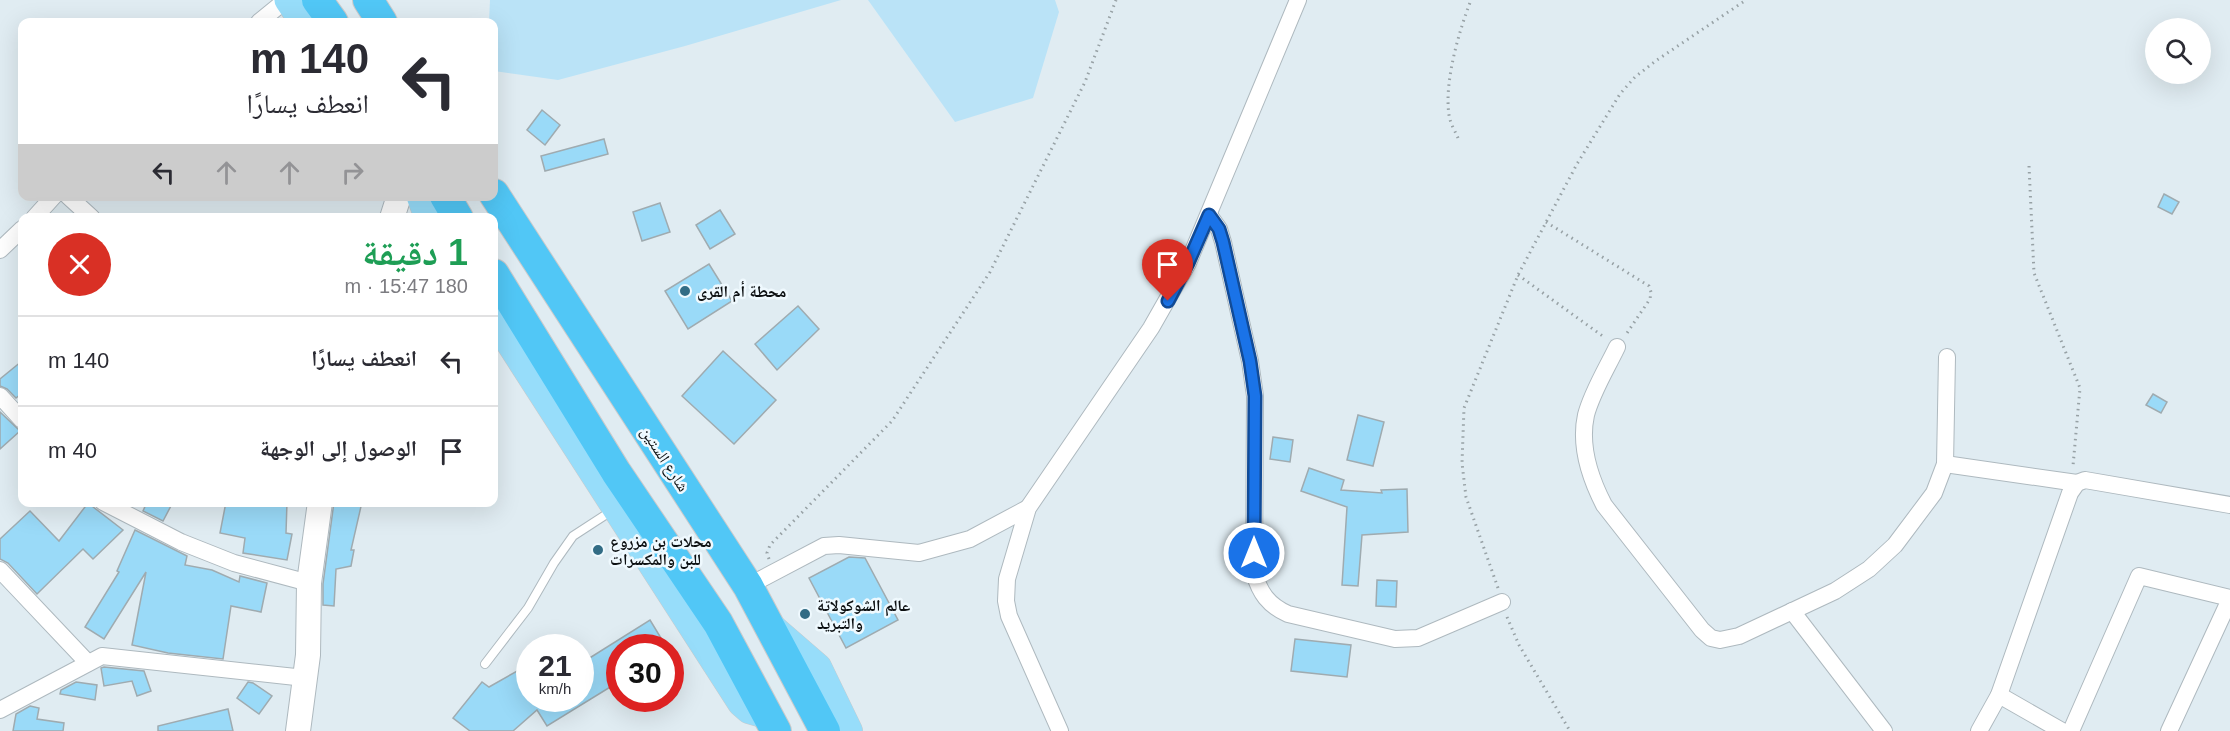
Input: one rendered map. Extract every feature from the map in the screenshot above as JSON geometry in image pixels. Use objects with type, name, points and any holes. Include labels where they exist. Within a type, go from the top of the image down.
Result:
[{"type":"highway","points":[[318,0],[330,18]]},
{"type":"highway","points":[[368,0],[379,18]]},
{"type":"highway","name":"شارع الستين","points":[[498,200],[760,580],[769,625],[825,731]]},
{"type":"highway","points":[[498,281],[608,477],[718,623],[772,723]]},
{"type":"main road","points":[[287,0],[300,18]]},
{"type":"main road","points":[[498,325],[608,477],[616,508],[741,703],[748,710],[772,723]]},
{"type":"main road","points":[[769,625],[818,667],[849,731]]},
{"type":"street","points":[[264,18],[287,0]]},
{"type":"street","points":[[1060,731],[1009,616],[1006,601],[1007,579],[1028,508],[1162,310],[1188,263],[1298,0]]},
{"type":"street","points":[[39,213],[49,201]]},
{"type":"street","points":[[73,201],[87,213]]},
{"type":"street","points":[[1209,215],[1219,229],[1223,242],[1250,361],[1255,396],[1254,573],[1259,589],[1266,599],[1276,609],[1288,614],[1395,639],[1418,638],[1502,602]]},
{"type":"street","points":[[0,250],[18,236]]},
{"type":"street","points":[[1617,347],[1586,415],[1585,446],[1588,469],[1593,484],[1604,505],[1702,630],[1711,638],[1720,640],[1739,636],[1835,591],[1869,569],[1895,545],[1934,493],[1945,464],[1947,357]]},
{"type":"street","points":[[0,396],[18,416]]},
{"type":"street","points":[[1945,464],[2074,483],[2085,480],[2230,506]]},
{"type":"street","points":[[1979,731],[1999,695],[2074,483]]},
{"type":"street","points":[[113,507],[180,542],[234,563],[309,583]]},
{"type":"street","points":[[294,730],[308,655],[309,583],[319,507]]},
{"type":"street","points":[[760,580],[824,546],[846,545],[919,553],[970,539],[1028,508]]},
{"type":"street","points":[[0,570],[88,663]]},
{"type":"street","points":[[2071,731],[2139,576],[2230,599],[2169,731]]},
{"type":"street","points":[[1792,611],[1884,731]]},
{"type":"street","points":[[0,710],[102,656],[305,678]]},
{"type":"street","points":[[1999,695],[2062,731]]},
{"type":"lane","points":[[485,664],[528,608],[554,563],[573,536],[616,508]]},
{"type":"path","points":[[760,580],[770,545],[892,421],[990,272],[1084,82],[1116,0]]},
{"type":"path","points":[[1458,138],[1449,116],[1449,91],[1462,23],[1471,0]]},
{"type":"path","points":[[1570,731],[1519,645],[1466,497],[1462,463],[1464,408],[1518,275],[1577,164],[1620,94],[1635,77],[1746,0]]},
{"type":"path","points":[[2029,166],[2034,273],[2080,388],[2074,483]]},
{"type":"path","points":[[1518,275],[1617,347],[1650,299],[1652,292],[1649,286],[1546,222]]},
{"type":"shaded area","points":[[490,0],[841,0],[685,46],[558,80],[498,72],[498,18],[489,18]]},
{"type":"shaded area","points":[[868,0],[1055,0],[1059,12],[1033,98],[955,122]]},
{"type":"building","points":[[542,110],[560,125],[545,145],[527,130]]},
{"type":"building","points":[[604,139],[608,154],[545,171],[541,156]]},
{"type":"building","points":[[2164,194],[2179,202],[2172,214],[2158,207]]},
{"type":"building","points":[[660,203],[670,232],[642,241],[633,212]]},
{"type":"building","points":[[720,210],[735,234],[710,249],[696,225]]},
{"type":"building","points":[[709,264],[732,301],[688,329],[665,291]]},
{"type":"building","points":[[798,306],[819,329],[777,370],[755,344]]},
{"type":"building","points":[[723,351],[776,400],[734,444],[682,396]]},
{"type":"building","points":[[18,364],[18,396],[16,398],[0,386],[0,379]]},
{"type":"building","points":[[2153,394],[2167,402],[2161,413],[2146,405]]},
{"type":"building","points":[[0,412],[18,429],[18,433],[0,449]]},
{"type":"building","points":[[1358,415],[1384,422],[1373,466],[1347,460]]},
{"type":"building","points":[[1273,437],[1293,440],[1290,462],[1270,459]]},
{"type":"building","points":[[1309,468],[1344,480],[1341,490],[1382,493],[1381,490],[1407,489],[1408,532],[1362,535],[1358,586],[1342,585],[1347,507],[1301,491]]},
{"type":"building","points":[[85,507],[93,507],[123,530],[93,559],[83,549],[37,594],[8,563],[0,559],[0,539],[30,511],[59,541]]},
{"type":"building","points":[[145,507],[170,507],[163,521],[143,511]]},
{"type":"building","points":[[225,507],[287,507],[286,533],[292,534],[287,560],[243,553],[245,538],[220,533]]},
{"type":"building","points":[[333,507],[361,507],[351,550],[354,550],[351,566],[336,569],[334,606],[323,605],[323,584]]},
{"type":"building","points":[[135,530],[187,556],[185,565],[212,570],[239,582],[240,576],[267,583],[261,612],[231,606],[223,659],[168,653],[132,645],[146,572],[104,639],[85,627],[119,572],[117,571]]},
{"type":"building","points":[[849,557],[865,558],[898,620],[846,648],[809,578]]},
{"type":"building","points":[[1377,580],[1397,581],[1396,607],[1376,606]]},
{"type":"building","points":[[650,620],[658,634],[628,634]]},
{"type":"building","points":[[1295,639],[1351,645],[1347,677],[1291,671]]},
{"type":"building","points":[[606,648],[606,690],[594,697],[594,655]]},
{"type":"building","points":[[101,668],[144,671],[151,691],[137,696],[132,681],[104,686]]},
{"type":"building","points":[[516,672],[516,712],[535,712],[513,731],[470,731],[453,718],[482,682],[489,687]]},
{"type":"building","points":[[76,682],[97,685],[95,700],[60,694],[61,690]]},
{"type":"building","points":[[248,682],[272,696],[259,714],[237,698]]},
{"type":"building","points":[[30,706],[39,708],[37,719],[64,723],[63,731],[13,731],[16,714]]},
{"type":"building","points":[[228,709],[233,731],[158,731],[158,726]]},
{"type":"building","points":[[538,712],[570,712],[547,726]]},
{"type":"place","name":"محطة أم القرى","points":[[685,291]]},
{"type":"place","name":"محلات بن مزروع للبن والمكسرات","points":[[598,550]]},
{"type":"place","name":"عالم الشوكولاتة والتبريد","points":[[805,614]]},
{"type":"route","points":[[1168,301],[1209,215],[1219,229],[1230,268],[1250,361],[1255,396],[1254,553]]}]
